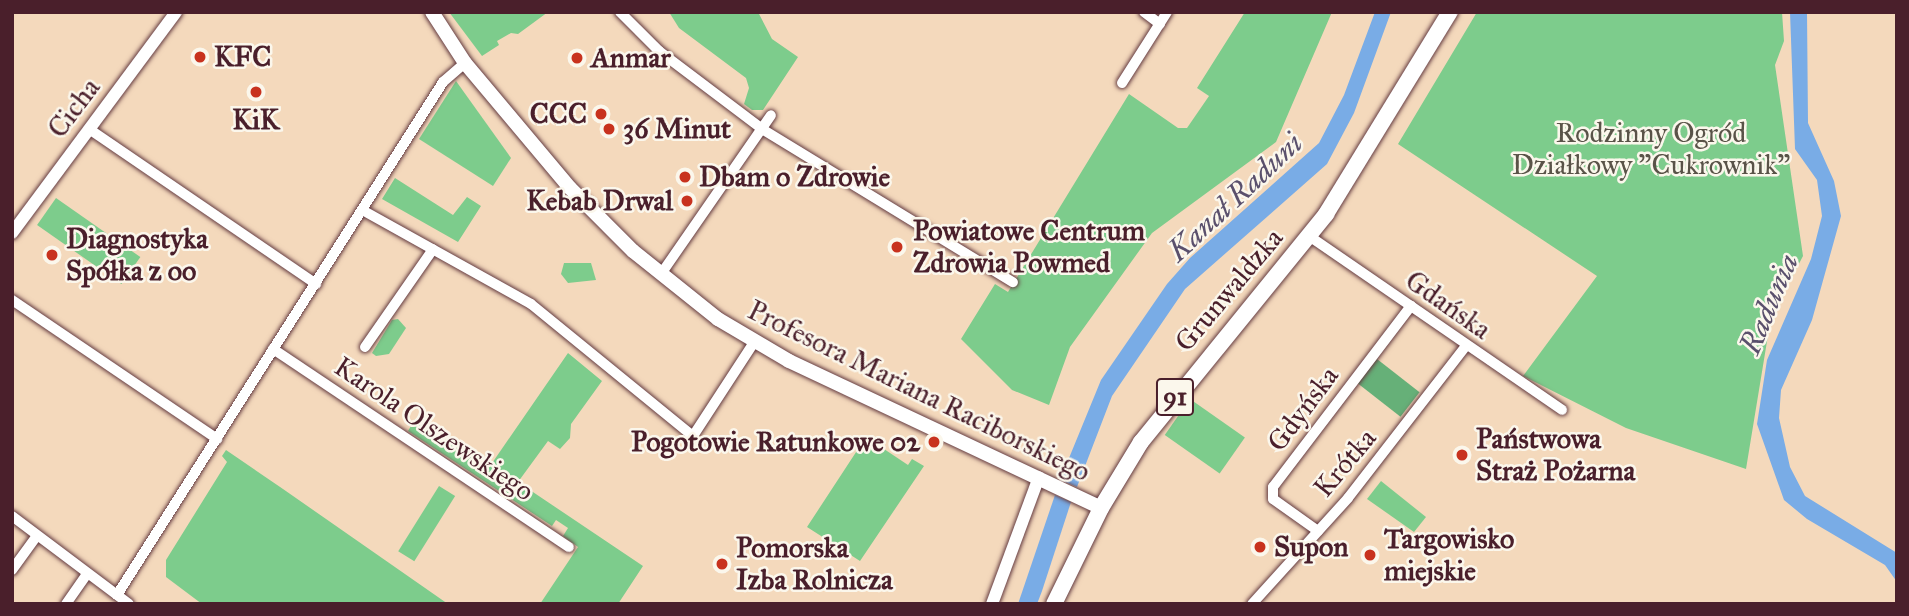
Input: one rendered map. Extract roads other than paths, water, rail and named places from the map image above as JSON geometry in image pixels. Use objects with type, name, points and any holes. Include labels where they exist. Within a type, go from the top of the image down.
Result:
[{"type":"main road","name":"Profesora Mariana Raciborskiego","points":[[432,12],[465,63],[570,188],[661,274],[755,341],[1101,508]]},
{"type":"main road","name":"Grunwaldzka","points":[[1054,604],[1101,508],[1166,407],[1309,236],[1356,168],[1450,12]]},
{"type":"street","name":"Cicha","points":[[12,233],[176,12]]},
{"type":"street","points":[[620,12],[659,51],[762,129],[1013,282]]},
{"type":"street","points":[[1144,12],[1160,23]]},
{"type":"street","points":[[1122,83],[1167,12]]},
{"type":"street","points":[[117,595],[364,211],[443,82],[465,63]]},
{"type":"street","points":[[661,274],[771,115]]},
{"type":"street","points":[[89,129],[316,284]]},
{"type":"street","points":[[364,211],[433,248],[544,314],[693,436],[755,341]]},
{"type":"street","name":"Gdańska","points":[[1309,236],[1562,410]]},
{"type":"street","points":[[365,347],[433,248]]},
{"type":"street","points":[[12,300],[217,439]]},
{"type":"street","name":"Gdyńska","points":[[1318,531],[1273,499],[1273,487],[1411,306]]},
{"type":"street","name":"Krótka","points":[[1252,604],[1393,442],[1466,346]]},
{"type":"street","name":"Karola Olszewskiego","points":[[273,349],[569,547]]},
{"type":"street","points":[[992,604],[1039,477]]},
{"type":"street","points":[[12,516],[36,537],[129,604]]},
{"type":"street","points":[[12,570],[36,537]]},
{"type":"street","points":[[66,604],[88,574]]},
{"type":"water","points":[[1375,12],[1391,12],[1354,113],[1327,164],[1185,289],[1112,396],[1077,487],[1060,480],[1101,380],[1167,284],[1190,258],[1319,143],[1344,95]]},
{"type":"water","points":[[1790,12],[1807,12],[1808,123],[1834,181],[1841,216],[1812,320],[1781,390],[1779,418],[1790,467],[1805,496],[1897,553],[1897,582],[1885,565],[1807,519],[1784,500],[1757,424],[1767,360],[1811,259],[1822,216],[1817,180],[1795,149]]},
{"type":"water","points":[[1055,495],[1071,502],[1042,591],[1037,604],[1018,604]]},
{"type":"place","name":"KFC","points":[[200,57]]},
{"type":"place","name":"Anmar","points":[[577,58]]},
{"type":"place","name":"KiK","points":[[256,92]]},
{"type":"place","name":"CCC","points":[[601,114]]},
{"type":"place","name":"36 Minut","points":[[609,129]]},
{"type":"place","name":"Dbam o Zdrowie","points":[[685,177]]},
{"type":"place","name":"Kebab Drwal","points":[[687,201]]},
{"type":"place","name":"Powiatowe Centrum Zdrowia Powmed","points":[[897,247]]},
{"type":"place","name":"Diagnostyka Spółka z oo","points":[[52,255]]},
{"type":"place","name":"Pogotowie Ratunkowe 02","points":[[934,442]]},
{"type":"place","name":"Państwowa Straż Pożarna","points":[[1462,455]]},
{"type":"place","name":"Supon","points":[[1260,547]]},
{"type":"place","name":"Targowisko miejskie","points":[[1370,555]]},
{"type":"place","name":"Pomorska Izba Rolnicza","points":[[722,564]]},
{"type":"park label","name":"Rodzinny Ogród Działkowy \"Cukrownik\"","points":[[1651,149]]},
{"type":"water label","name":"Kanał Raduni","points":[[1235,197]]},
{"type":"water label","name":"Radunia","points":[[1769,304]]}]
